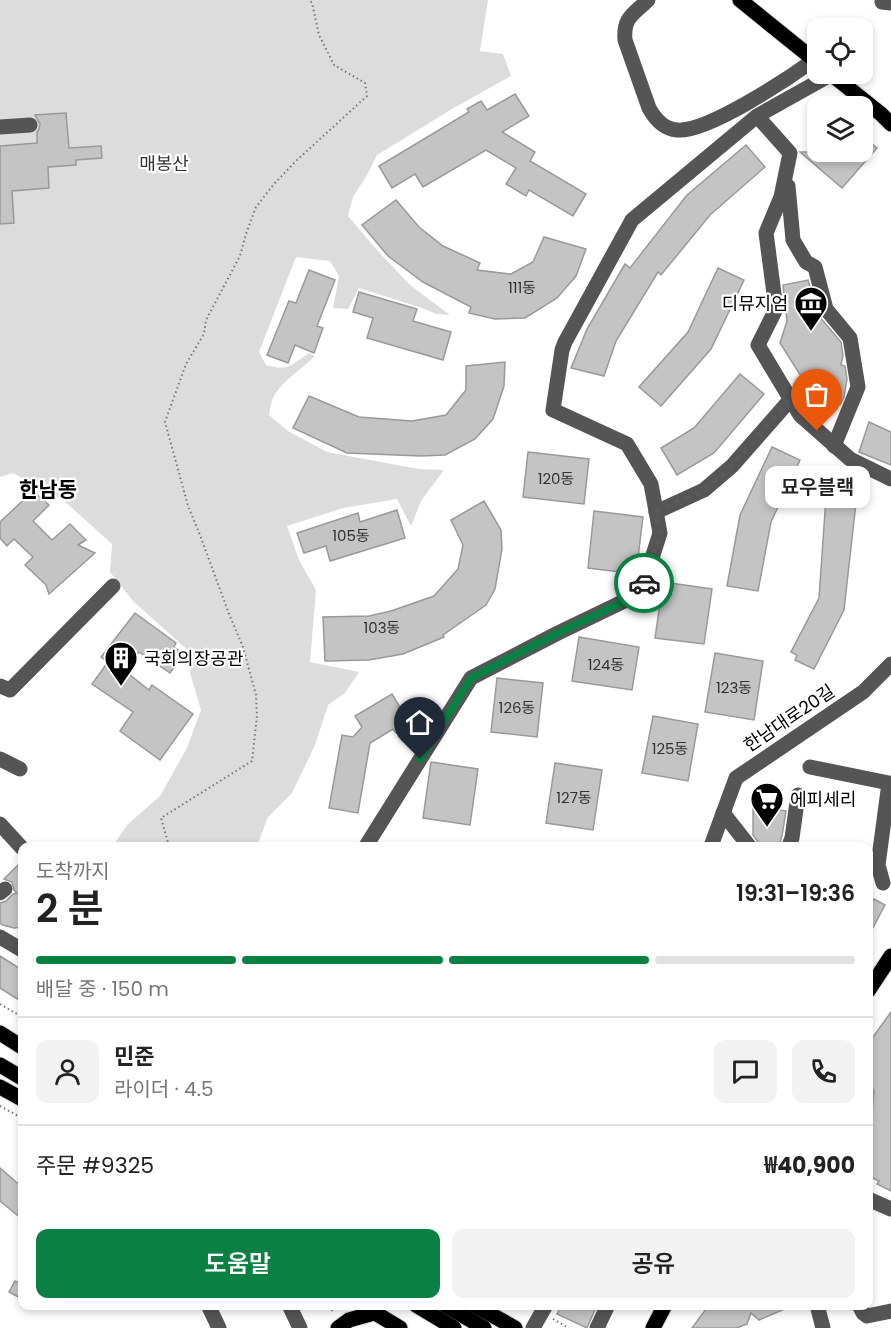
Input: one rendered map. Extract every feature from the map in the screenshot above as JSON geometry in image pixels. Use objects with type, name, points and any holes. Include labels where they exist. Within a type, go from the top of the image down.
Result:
[{"type":"main road","points":[[740,0],[807,54]]},
{"type":"main road","points":[[844,84],[891,124]]},
{"type":"main road","points":[[873,984],[890,962]]},
{"type":"main road","points":[[0,1033],[18,1044]]},
{"type":"main road","points":[[0,1065],[18,1075]]},
{"type":"main road","points":[[0,1087],[18,1097]]},
{"type":"main road","points":[[338,1328],[342,1323],[366,1310]]},
{"type":"main road","points":[[370,1310],[400,1328]]},
{"type":"main road","points":[[424,1310],[454,1328]]},
{"type":"main road","points":[[453,1310],[477,1324]]},
{"type":"main road","points":[[483,1310],[515,1328]]},
{"type":"main road","points":[[653,1328],[662,1310]]},
{"type":"street","points":[[648,0],[630,17],[624,30],[625,40],[649,108],[654,117],[669,128],[679,131],[693,128],[732,112],[807,67]]},
{"type":"street","points":[[368,842],[471,678],[641,593],[660,533],[651,484],[627,444],[553,410],[562,350],[632,220],[757,116],[813,84]]},
{"type":"street","points":[[757,116],[790,153],[781,197],[766,233],[776,309],[758,345],[800,415],[850,459],[891,478]]},
{"type":"street","points":[[0,127],[30,125]]},
{"type":"street","points":[[786,170],[793,240],[806,262],[815,267],[826,309],[850,338],[858,387],[834,446]]},
{"type":"street","points":[[656,512],[704,490],[732,466],[790,400]]},
{"type":"street","points":[[0,686],[10,690],[113,586]]},
{"type":"street","name":"한남대로20길","points":[[712,842],[736,778],[863,692],[891,664]]},
{"type":"street","points":[[0,759],[20,769]]},
{"type":"street","points":[[810,767],[889,783],[878,865],[881,884]]},
{"type":"street","points":[[790,842],[798,795]]},
{"type":"street","points":[[723,813],[748,842]]},
{"type":"street","points":[[0,824],[18,844]]},
{"type":"street","points":[[0,937],[18,948]]},
{"type":"street","points":[[873,1201],[891,1209]]},
{"type":"street","points":[[210,1310],[219,1328]]},
{"type":"street","points":[[291,1310],[300,1328]]},
{"type":"street","points":[[533,1328],[543,1310]]},
{"type":"street","points":[[597,1328],[606,1310]]},
{"type":"street","points":[[818,1310],[823,1328]]},
{"type":"street","points":[[862,1310],[867,1316],[891,1311]]},
{"type":"path","points":[[168,842],[161,818],[252,761],[257,716],[256,695],[243,647],[188,506],[165,422],[186,364],[204,334],[206,320],[240,256],[256,207],[296,161],[367,96],[365,83],[334,65],[319,35],[312,3],[309,0]]},
{"type":"path","points":[[0,1004],[18,1015]]},
{"type":"path","points":[[0,1106],[18,1116]]},
{"type":"green space","name":"매봉산","points":[[0,0],[488,0],[480,51],[503,54],[511,76],[377,155],[353,197],[348,216],[410,285],[450,315],[437,314],[359,288],[348,309],[333,308],[339,276],[330,261],[296,257],[259,352],[266,365],[279,368],[293,364],[309,353],[315,356],[282,385],[272,400],[269,415],[288,431],[327,452],[419,469],[444,470],[421,501],[411,526],[397,499],[343,508],[287,526],[299,560],[316,590],[310,662],[359,672],[345,693],[328,705],[315,745],[292,793],[268,817],[259,842],[116,842],[127,825],[160,796],[187,748],[201,710],[190,673],[192,654],[134,602],[110,572],[112,544],[63,500],[13,473],[0,477]]},
{"type":"building","points":[[515,94],[529,116],[502,132],[535,152],[530,161],[586,194],[573,216],[529,190],[526,196],[506,184],[516,168],[486,150],[423,187],[415,174],[392,188],[379,166],[469,112],[467,109],[481,101],[487,110]]},
{"type":"building","points":[[66,113],[69,148],[101,146],[102,158],[76,160],[76,165],[48,167],[49,188],[12,191],[14,223],[0,224],[0,146],[37,143],[40,124],[35,115]]},
{"type":"building","points":[[746,145],[765,167],[710,215],[661,275],[658,272],[616,341],[604,376],[571,368],[587,329],[625,264],[630,268],[687,195]]},
{"type":"building","points":[[812,162],[865,162],[842,188]]},
{"type":"building","points":[[396,200],[419,227],[443,246],[480,263],[477,270],[511,274],[533,262],[544,237],[586,249],[576,276],[557,298],[525,318],[495,319],[469,313],[471,307],[423,282],[388,256],[362,225]]},
{"type":"building","points":[[718,268],[744,280],[711,349],[661,406],[639,387],[688,332]]},
{"type":"building","points":[[309,270],[335,280],[317,326],[323,328],[314,353],[295,345],[288,363],[267,355],[289,301],[296,303]]},
{"type":"building","name":"디뮤지엄","points":[[808,280],[818,315],[841,342],[843,355],[841,365],[845,366],[847,379],[840,405],[816,400],[780,343],[787,321],[783,285]]},
{"type":"building","points":[[359,292],[417,309],[413,321],[451,332],[443,360],[367,338],[373,318],[353,312]]},
{"type":"building","points":[[505,362],[504,386],[493,419],[475,439],[445,455],[347,453],[293,428],[309,396],[359,417],[412,421],[446,415],[466,390],[466,366]]},
{"type":"building","points":[[740,374],[764,394],[714,453],[677,475],[661,448],[694,428]]},
{"type":"building","points":[[869,422],[891,432],[891,465],[859,452]]},
{"type":"building","points":[[772,447],[800,460],[771,522],[758,591],[727,586],[740,515]]},
{"type":"building","points":[[528,452],[589,459],[584,504],[523,497]]},
{"type":"building","points":[[33,491],[49,505],[33,521],[52,540],[70,524],[86,540],[78,545],[95,553],[49,594],[46,585],[25,565],[33,557],[14,539],[7,546],[0,538],[0,522]]},
{"type":"building","points":[[826,497],[856,503],[844,610],[814,669],[795,660],[797,655],[791,652],[819,598]]},
{"type":"building","points":[[484,501],[501,530],[502,549],[495,589],[486,605],[443,635],[444,637],[403,654],[369,660],[325,661],[323,617],[369,616],[434,596],[458,569],[463,545],[451,520]]},
{"type":"building","points":[[397,510],[405,538],[330,561],[326,546],[304,553],[297,533],[358,513],[360,522]]},
{"type":"building","points":[[594,511],[643,517],[636,574],[588,568]]},
{"type":"building","points":[[663,582],[712,589],[704,644],[655,638]]},
{"type":"building","name":"국회의장공관","points":[[135,613],[176,643],[174,647],[184,654],[170,673],[139,652],[125,671],[149,690],[152,685],[193,714],[160,760],[120,731],[133,712],[92,684],[108,662],[101,657]]},
{"type":"building","points":[[579,637],[639,647],[632,690],[572,681]]},
{"type":"building","points":[[715,653],[763,661],[754,720],[705,712]]},
{"type":"building","points":[[497,678],[543,683],[537,737],[491,732]]},
{"type":"building","points":[[392,694],[404,714],[399,717],[406,727],[396,733],[393,729],[370,743],[358,813],[329,808],[342,735],[353,737],[362,727],[355,716]]},
{"type":"building","points":[[653,716],[698,724],[688,781],[642,773]]},
{"type":"building","points":[[431,762],[478,769],[470,825],[423,818]]},
{"type":"building","points":[[555,763],[602,770],[593,830],[546,823]]},
{"type":"building","points":[[753,804],[786,811],[780,842],[758,842],[753,835]]},
{"type":"building","points":[[18,865],[18,928],[0,923],[0,903],[17,893],[12,882],[4,879]]},
{"type":"building","points":[[874,899],[885,905],[873,928]]},
{"type":"building","points":[[0,956],[18,967],[18,999],[0,988]]},
{"type":"building","points":[[891,1012],[891,1191],[877,1184],[879,1181],[873,1178],[873,1037]]},
{"type":"building","points":[[0,1168],[18,1184],[18,1216],[0,1201]]},
{"type":"building","points":[[15,1281],[18,1283],[18,1297],[9,1292]]},
{"type":"building","points":[[559,1310],[595,1310],[587,1328],[557,1314]]},
{"type":"building","points":[[705,1310],[782,1310],[759,1320],[751,1313],[747,1324],[737,1328],[692,1328]]},
{"type":"way so far","points":[[644,583],[660,533],[656,512],[704,490],[732,466],[790,400],[800,415],[817,431]]},
{"type":"place","name":"디뮤지엄","points":[[811,332]]},
{"type":"place","name":"묘우블랙","points":[[817,431]]},
{"type":"place","name":"국회의장공관","points":[[121,687]]},
{"type":"place","name":"에피세리","points":[[767,828]]},
{"type":"district","name":"한남동","points":[[48,489]]},
{"type":"route","points":[[420,759],[471,678],[641,593],[644,583]]}]
